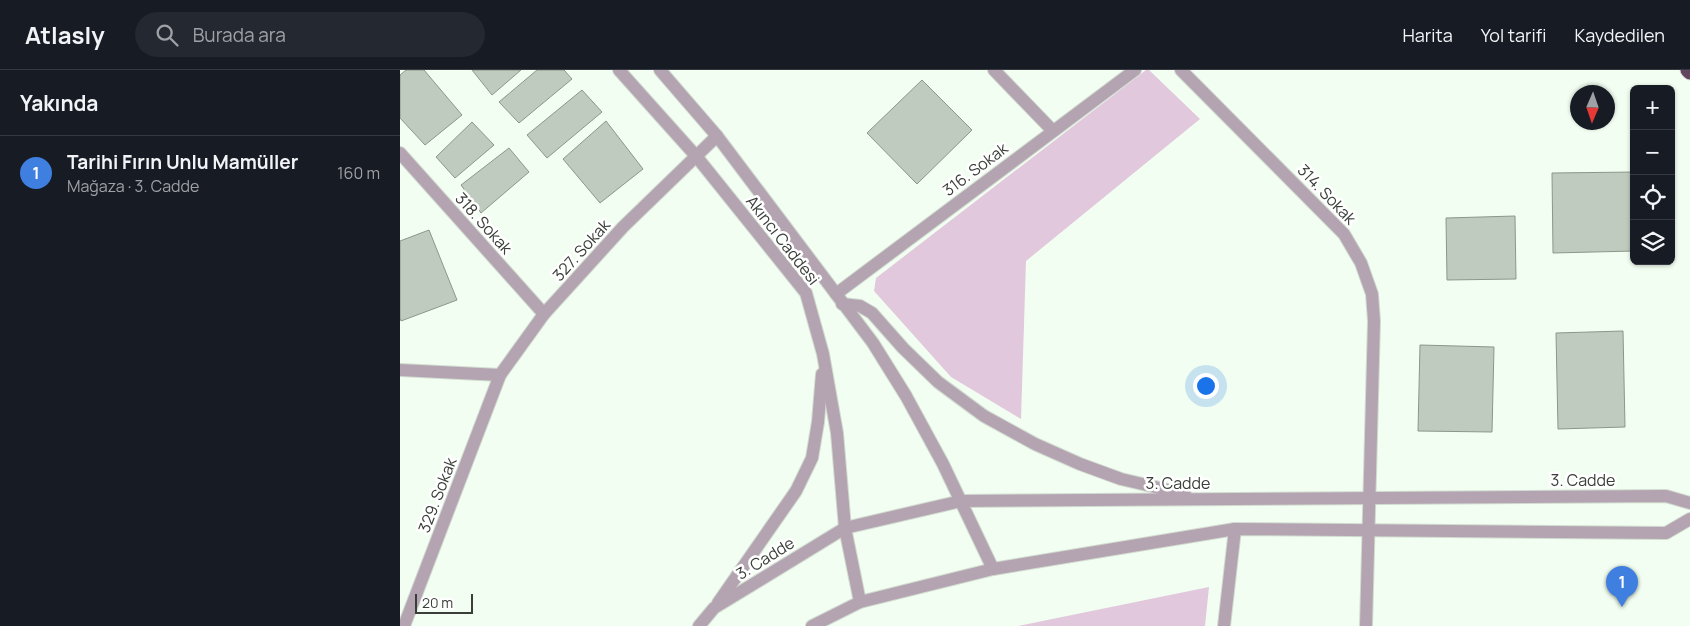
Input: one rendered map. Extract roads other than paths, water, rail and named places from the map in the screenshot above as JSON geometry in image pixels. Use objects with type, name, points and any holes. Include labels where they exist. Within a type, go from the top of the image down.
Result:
[{"type":"street","name":"Akıncı Caddesi","points":[[619,70],[696,156],[806,293],[823,354],[837,433],[845,528],[860,602]]},
{"type":"street","name":"Akıncı Caddesi","points":[[660,70],[717,136],[873,343],[906,396],[943,464],[993,569]]},
{"type":"street","points":[[994,70],[1053,131]]},
{"type":"street","name":"316. Sokak","points":[[839,299],[1053,131],[1135,70]]},
{"type":"street","name":"314. Sokak","points":[[1181,70],[1344,234],[1361,263],[1372,294],[1374,321],[1366,626]]},
{"type":"street","name":"327. Sokak","points":[[500,375],[544,314],[623,227],[717,136]]},
{"type":"street","name":"318. Sokak","points":[[400,153],[544,314]]},
{"type":"street","points":[[839,299],[860,306],[872,313],[903,348],[938,382],[984,416],[1035,444],[1080,464],[1121,479],[1205,499]]},
{"type":"street","points":[[714,608],[796,491],[812,458],[818,422],[823,354]]},
{"type":"street","points":[[400,370],[500,375]]},
{"type":"street","name":"329. Sokak","points":[[404,626],[500,375]]},
{"type":"street","name":"3. Cadde","points":[[699,626],[714,608],[845,528],[961,501],[1666,496],[1690,503]]},
{"type":"street","points":[[812,626],[860,602],[993,569],[1235,529],[1666,533],[1690,519]]},
{"type":"street","points":[[1224,626],[1235,529]]},
{"type":"place","name":"Tarihi Fırın Unlu Mamüller","points":[[1622,607]]}]
